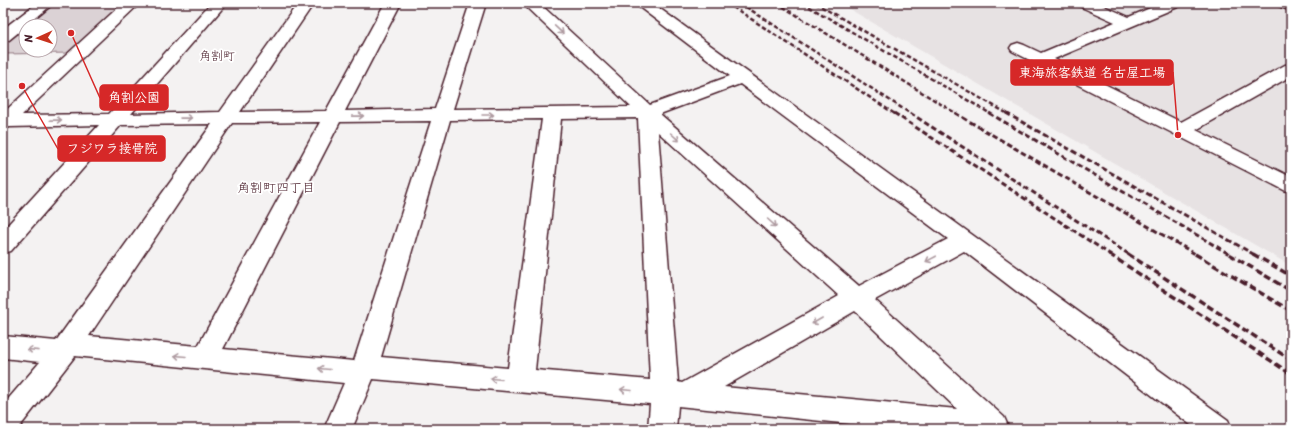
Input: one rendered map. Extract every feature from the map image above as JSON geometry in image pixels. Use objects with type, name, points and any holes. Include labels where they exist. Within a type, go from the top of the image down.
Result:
[{"type":"street","points":[[3,37],[46,3]]},
{"type":"street","points":[[4,121],[132,3]]},
{"type":"street","points":[[3,245],[219,3]]},
{"type":"street","points":[[3,426],[66,349],[306,3]]},
{"type":"street","points":[[205,358],[393,3]]},
{"type":"street","points":[[338,429],[364,370],[478,3]]},
{"type":"street","points":[[3,347],[66,349],[205,358],[520,381],[675,394],[994,426],[857,298],[648,112],[530,3]]},
{"type":"street","points":[[642,3],[965,240],[1218,429]]},
{"type":"street","points":[[1084,3],[1128,22]]},
{"type":"street","points":[[1040,59],[1175,3]]},
{"type":"street","points":[[1284,3],[1291,6]]},
{"type":"street","points":[[1018,48],[1291,185]]},
{"type":"street","points":[[1181,130],[1291,68]]},
{"type":"street","points":[[4,121],[648,112],[742,77]]},
{"type":"street","points":[[648,112],[675,394],[662,429]]},
{"type":"street","points":[[520,381],[552,114]]},
{"type":"street","points":[[675,394],[965,240]]},
{"type":"shaded area","points":[[49,3],[124,3],[70,53],[58,53],[58,18],[30,18]]},
{"type":"shaded area","points":[[839,3],[1291,3],[1291,266]]},
{"type":"shaded area","points":[[18,28],[18,54],[3,54],[3,40]]},
{"type":"railway","points":[[727,3],[895,114]]},
{"type":"railway","points":[[740,3],[911,114]]},
{"type":"railway","points":[[777,3],[957,114]]},
{"type":"railway","points":[[803,3],[991,114]]},
{"type":"railway","points":[[815,3],[1008,114]]},
{"type":"railway","points":[[894,113],[1111,255]]},
{"type":"railway","points":[[910,113],[1130,255]]},
{"type":"railway","points":[[955,113],[1197,255]]},
{"type":"railway","points":[[989,113],[1231,255]]},
{"type":"railway","points":[[1006,113],[1255,255]]},
{"type":"railway","points":[[1109,254],[1291,374]]},
{"type":"railway","points":[[1128,254],[1291,360]]},
{"type":"railway","points":[[1195,254],[1291,311]]},
{"type":"railway","points":[[1229,254],[1291,291]]},
{"type":"railway","points":[[1253,254],[1291,276]]},
{"type":"place","name":"角割公園","points":[[71,33]]},
{"type":"place","name":"フジワラ接骨院","points":[[22,86]]},
{"type":"place","name":"東海旅客鉄道 名古屋工場","points":[[1178,135]]},
{"type":"district","name":"角割町","points":[[217,56]]},
{"type":"district","name":"角割町四丁目","points":[[276,187]]}]
